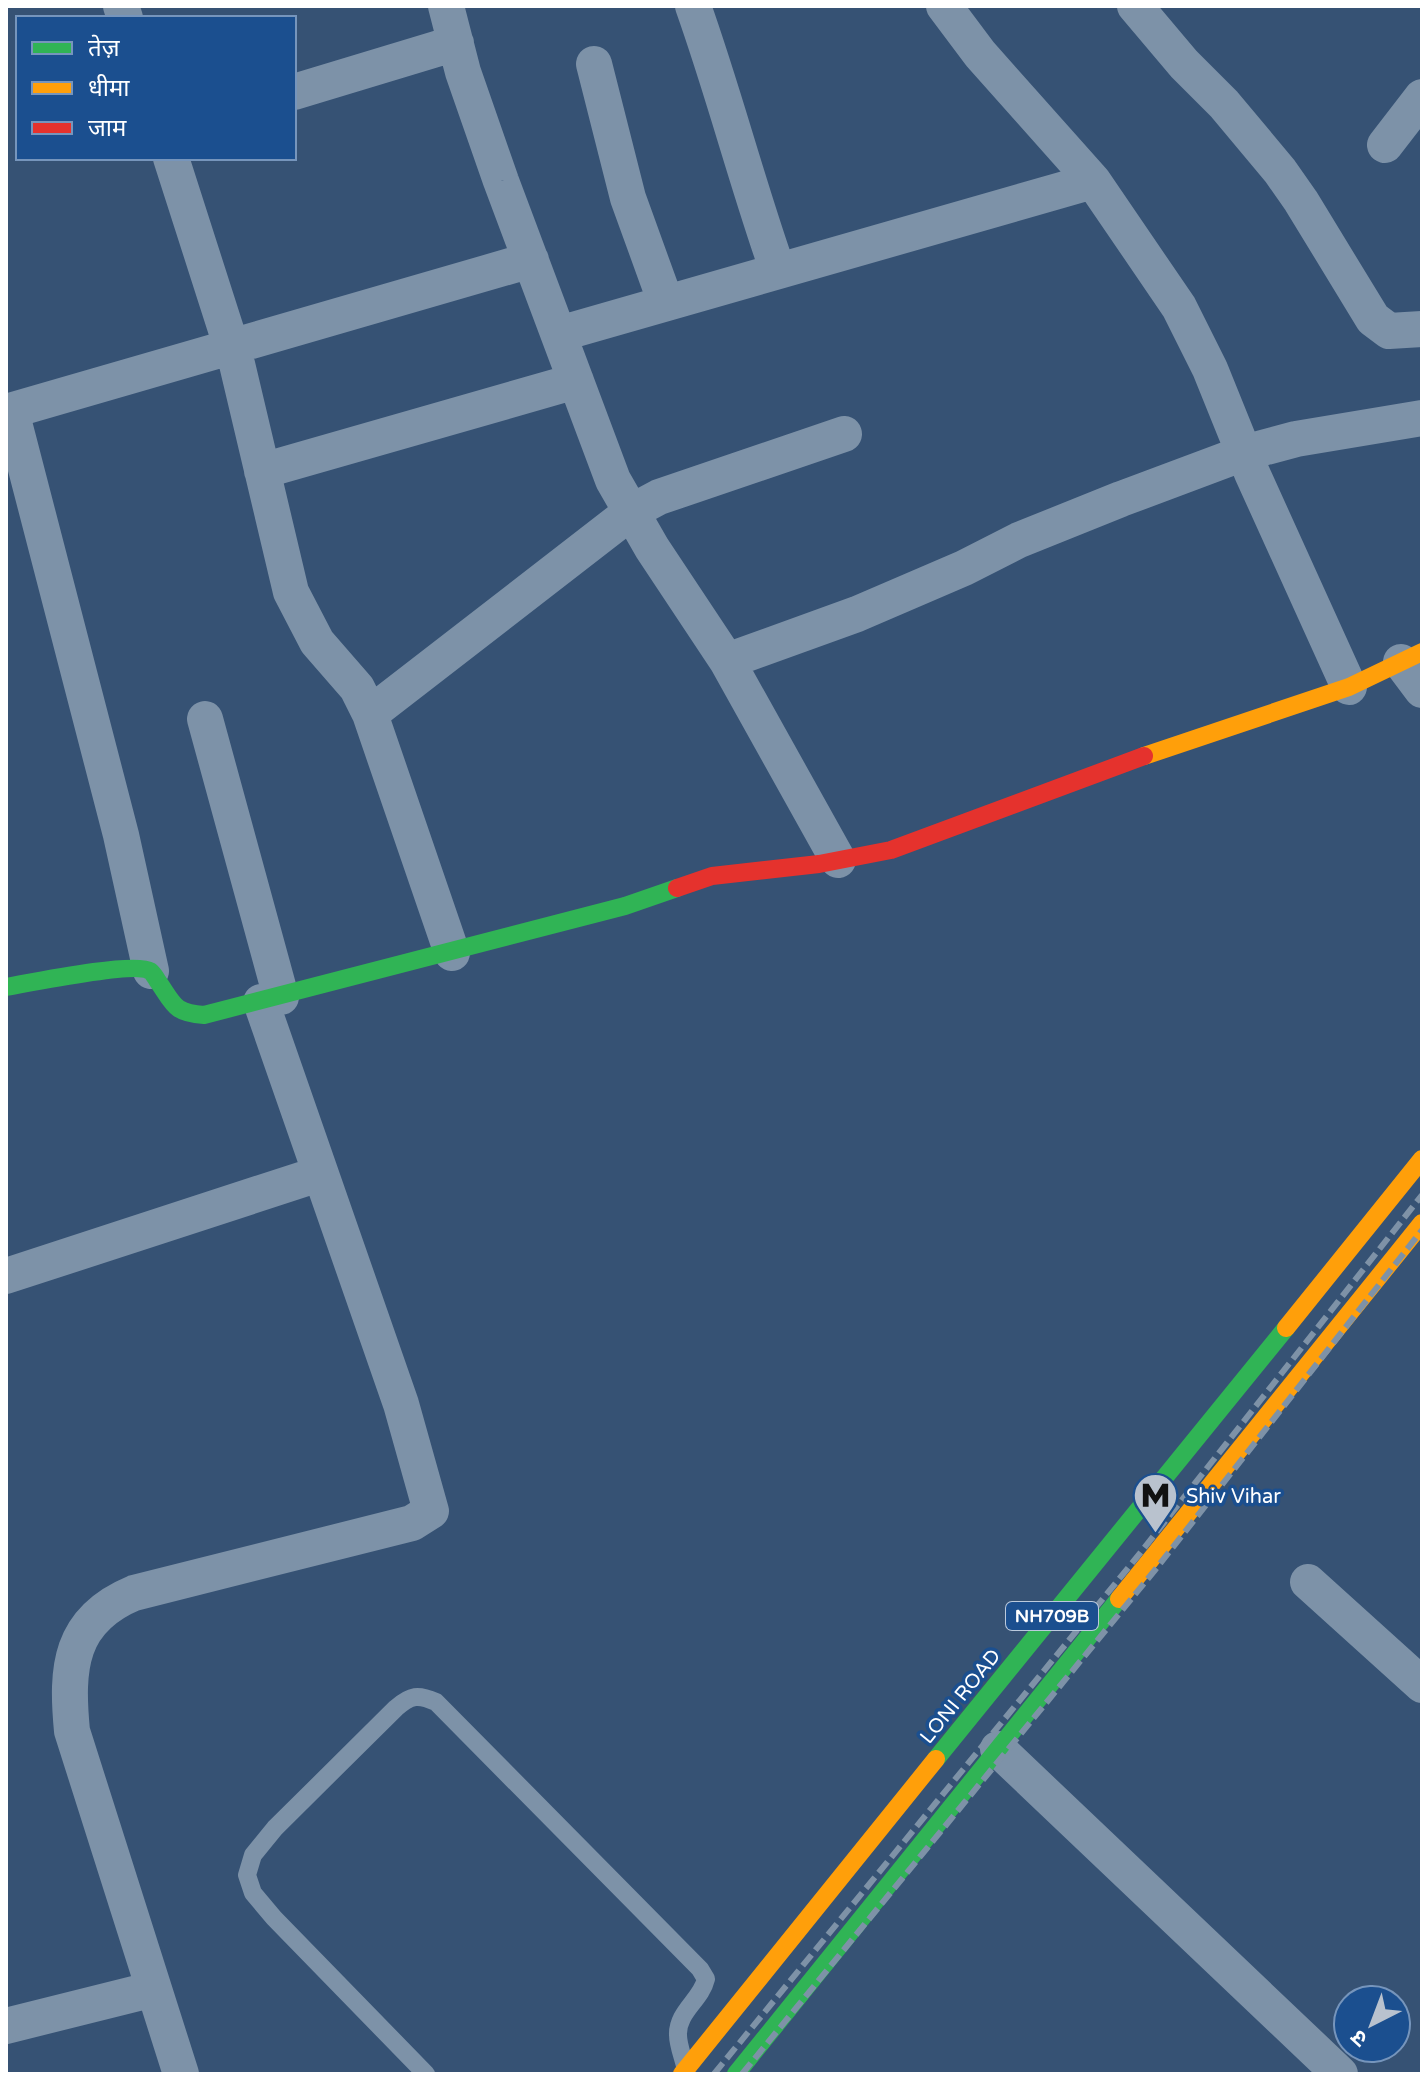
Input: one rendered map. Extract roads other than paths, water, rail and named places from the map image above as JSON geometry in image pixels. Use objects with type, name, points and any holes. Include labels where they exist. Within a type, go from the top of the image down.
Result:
[{"type":"main road","points":[[6,987],[142,968],[151,971],[177,1009],[184,1014],[204,1015],[271,1000],[625,906],[712,876],[891,850],[1092,774],[1349,687],[1415,668]]},
{"type":"main road","name":"LONI ROAD","points":[[684,2072],[1422,1159]]},
{"type":"main road","name":"NH709B","points":[[736,2074],[1422,1223]]},
{"type":"street","points":[[446,6],[463,72],[613,480],[727,661],[838,860]]},
{"type":"street","points":[[693,6],[778,271]]},
{"type":"street","points":[[944,6],[980,54],[1093,181],[1179,307],[1210,369],[1244,453],[1349,687]]},
{"type":"street","points":[[1135,6],[1280,171],[1373,319],[1389,331],[1422,329]]},
{"type":"street","points":[[296,91],[456,43]]},
{"type":"street","points":[[594,64],[628,198],[666,303]]},
{"type":"street","points":[[1385,145],[1422,97]]},
{"type":"street","points":[[172,160],[232,346],[291,592],[317,642],[357,688],[370,714],[452,953]]},
{"type":"street","points":[[559,334],[1093,181]]},
{"type":"street","points":[[151,971],[114,805],[8,411],[531,260]]},
{"type":"street","points":[[262,471],[576,381]]},
{"type":"street","points":[[727,661],[857,614],[964,568],[1019,540],[1244,453],[1296,439],[1422,418]]},
{"type":"street","points":[[370,714],[631,512],[659,497],[844,434]]},
{"type":"street","points":[[181,2074],[72,1731],[68,1691],[70,1665],[81,1634],[97,1615],[116,1600],[134,1593],[412,1523],[431,1511],[401,1404],[319,1174],[271,1000],[205,719]]},
{"type":"street","points":[[6,1276],[319,1174]]},
{"type":"street","points":[[1308,1582],[1422,1685]]},
{"type":"street","points":[[998,1749],[1340,2074]]},
{"type":"street","points":[[6,2026],[154,1989]]},
{"type":"lane","points":[[426,2074],[274,1918],[253,1893],[247,1875],[253,1855],[275,1828],[396,1708],[409,1697],[421,1695],[436,1702],[700,1969],[706,1979],[703,1990],[679,2024],[684,2072]]},
{"type":"railway","points":[[714,2074],[1137,1557],[1422,1195]]},
{"type":"railway","points":[[742,2074],[1155,1570],[1422,1230]]},
{"type":"place","name":"Shiv Vihar","points":[[1155,1535]]}]
